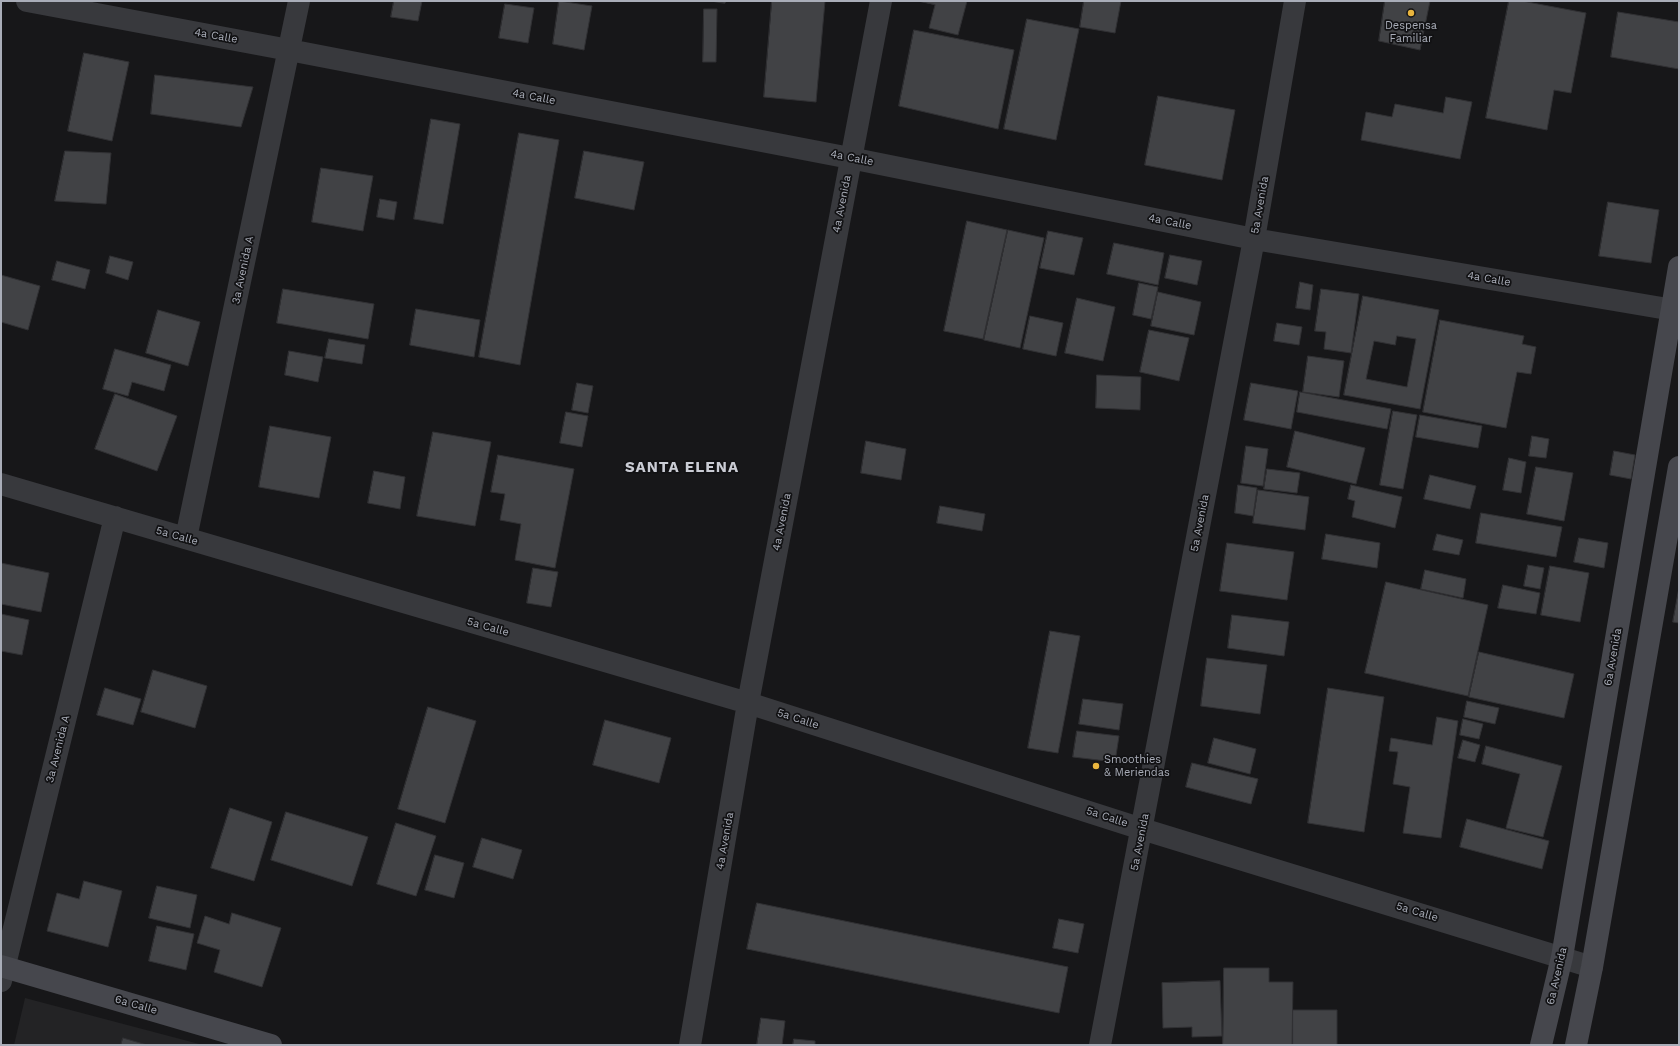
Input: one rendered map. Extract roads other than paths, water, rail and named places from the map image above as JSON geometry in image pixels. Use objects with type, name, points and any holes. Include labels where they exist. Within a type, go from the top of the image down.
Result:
[{"type":"street","name":"4a Calle","points":[[27,1],[850,158],[1254,239],[1675,310]]},
{"type":"street","name":"3a Avenida A","points":[[186,538],[299,1]]},
{"type":"street","name":"4a Avenida","points":[[690,1045],[748,703],[850,158],[881,1]]},
{"type":"street","name":"5a Avenida","points":[[1100,1045],[1254,239],[1296,1]]},
{"type":"street","name":"6a Avenida","points":[[1541,1045],[1562,957],[1675,310],[1679,267]]},
{"type":"street","points":[[1576,1045],[1592,967],[1679,468]]},
{"type":"street","name":"5a Calle","points":[[1,484],[748,703],[1142,829],[1592,967]]},
{"type":"street","name":"3a Avenida A","points":[[2,971],[115,517]]},
{"type":"street","name":"6a Calle","points":[[2,971],[271,1045]]},
{"type":"place","name":"Despensa Familiar","points":[[1411,13]]},
{"type":"place","name":"Smoothies & Meriendas","points":[[1096,766]]},
{"type":"district","name":"SANTA ELENA","points":[[682,468]]}]
